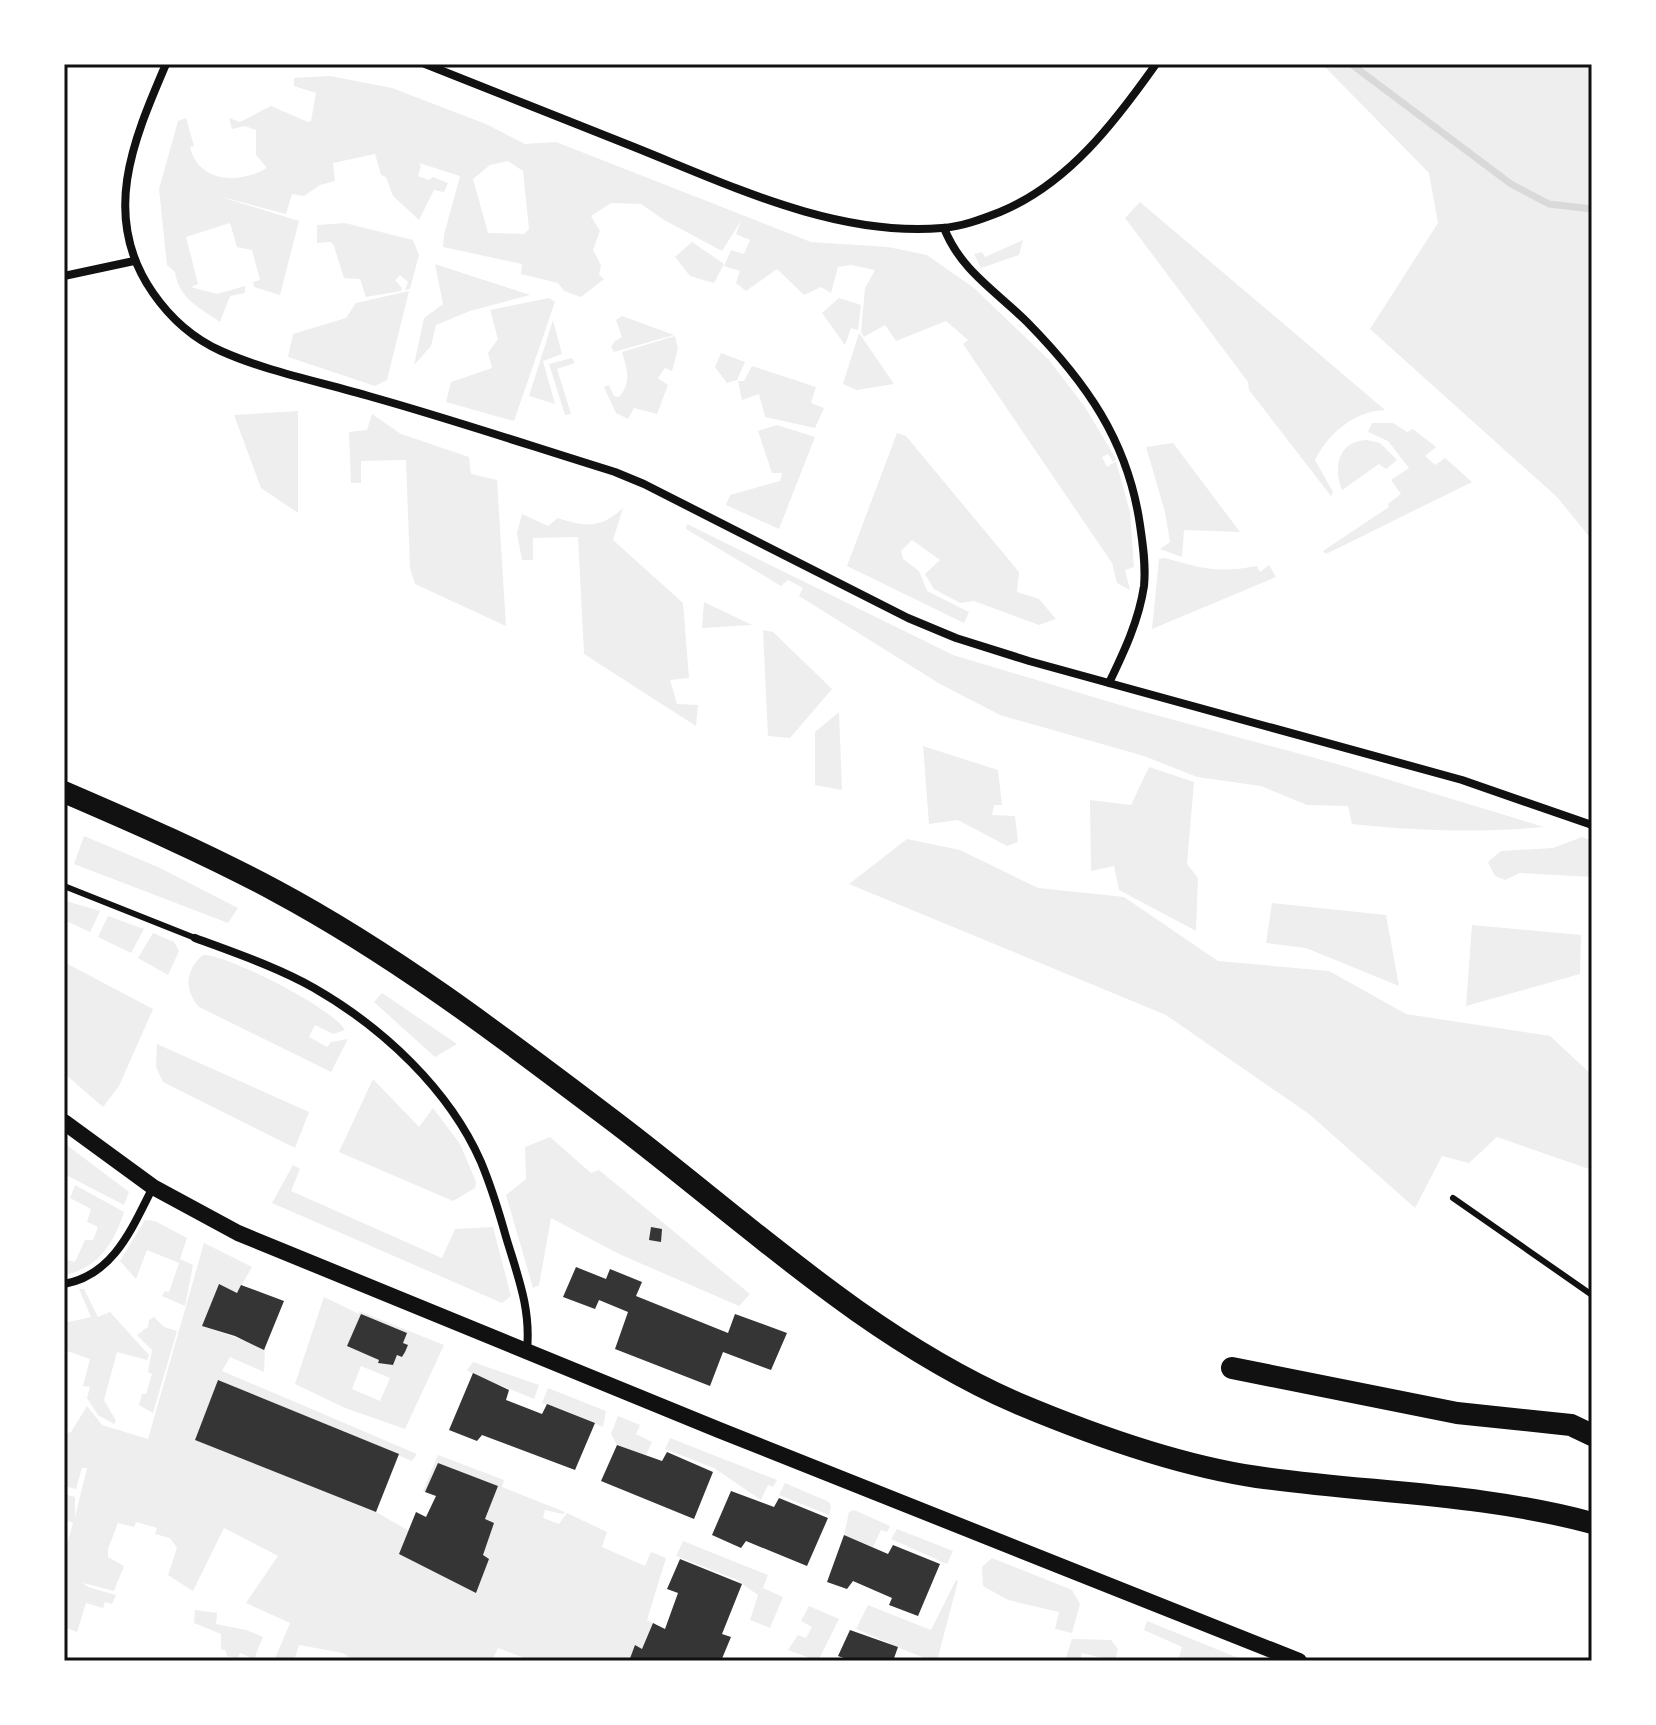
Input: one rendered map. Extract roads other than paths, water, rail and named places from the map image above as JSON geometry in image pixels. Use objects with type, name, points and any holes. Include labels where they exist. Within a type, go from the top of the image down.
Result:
[{"type":"highway","points":[[64,792],[179,842],[278,892],[413,974],[538,1065],[855,1309],[948,1367],[1015,1402],[1140,1448],[1251,1476],[1479,1500],[1592,1523]]},
{"type":"highway","points":[[1232,1368],[1457,1413],[1571,1425],[1592,1435]]},
{"type":"main road","points":[[64,1122],[153,1187],[238,1233],[719,1430],[1299,1661]]},
{"type":"street","points":[[166,64],[127,170],[125,226],[134,261],[152,292],[175,321],[220,351],[615,472],[908,618],[956,638],[1462,780],[1592,825]]},
{"type":"street","points":[[425,64],[739,189],[851,222],[902,228],[944,228],[1003,210],[1040,191],[1102,136],[1156,64]]},
{"type":"street","points":[[944,228],[952,249],[967,268],[1065,361],[1097,406],[1121,452],[1136,495],[1144,552],[1144,585],[1125,651],[1109,683]]},
{"type":"street","points":[[64,276],[134,261]]},
{"type":"street","points":[[195,938],[313,987],[364,1021],[406,1058],[449,1107],[480,1160],[497,1205],[528,1308],[527,1350]]},
{"type":"street","points":[[64,1284],[96,1273],[108,1264],[128,1235],[153,1187]]},
{"type":"lane","points":[[64,886],[195,938]]},
{"type":"lane","points":[[1453,1198],[1592,1295]]},
{"type":"waterway","points":[[1351,64],[1511,184],[1549,204],[1592,209]]}]
